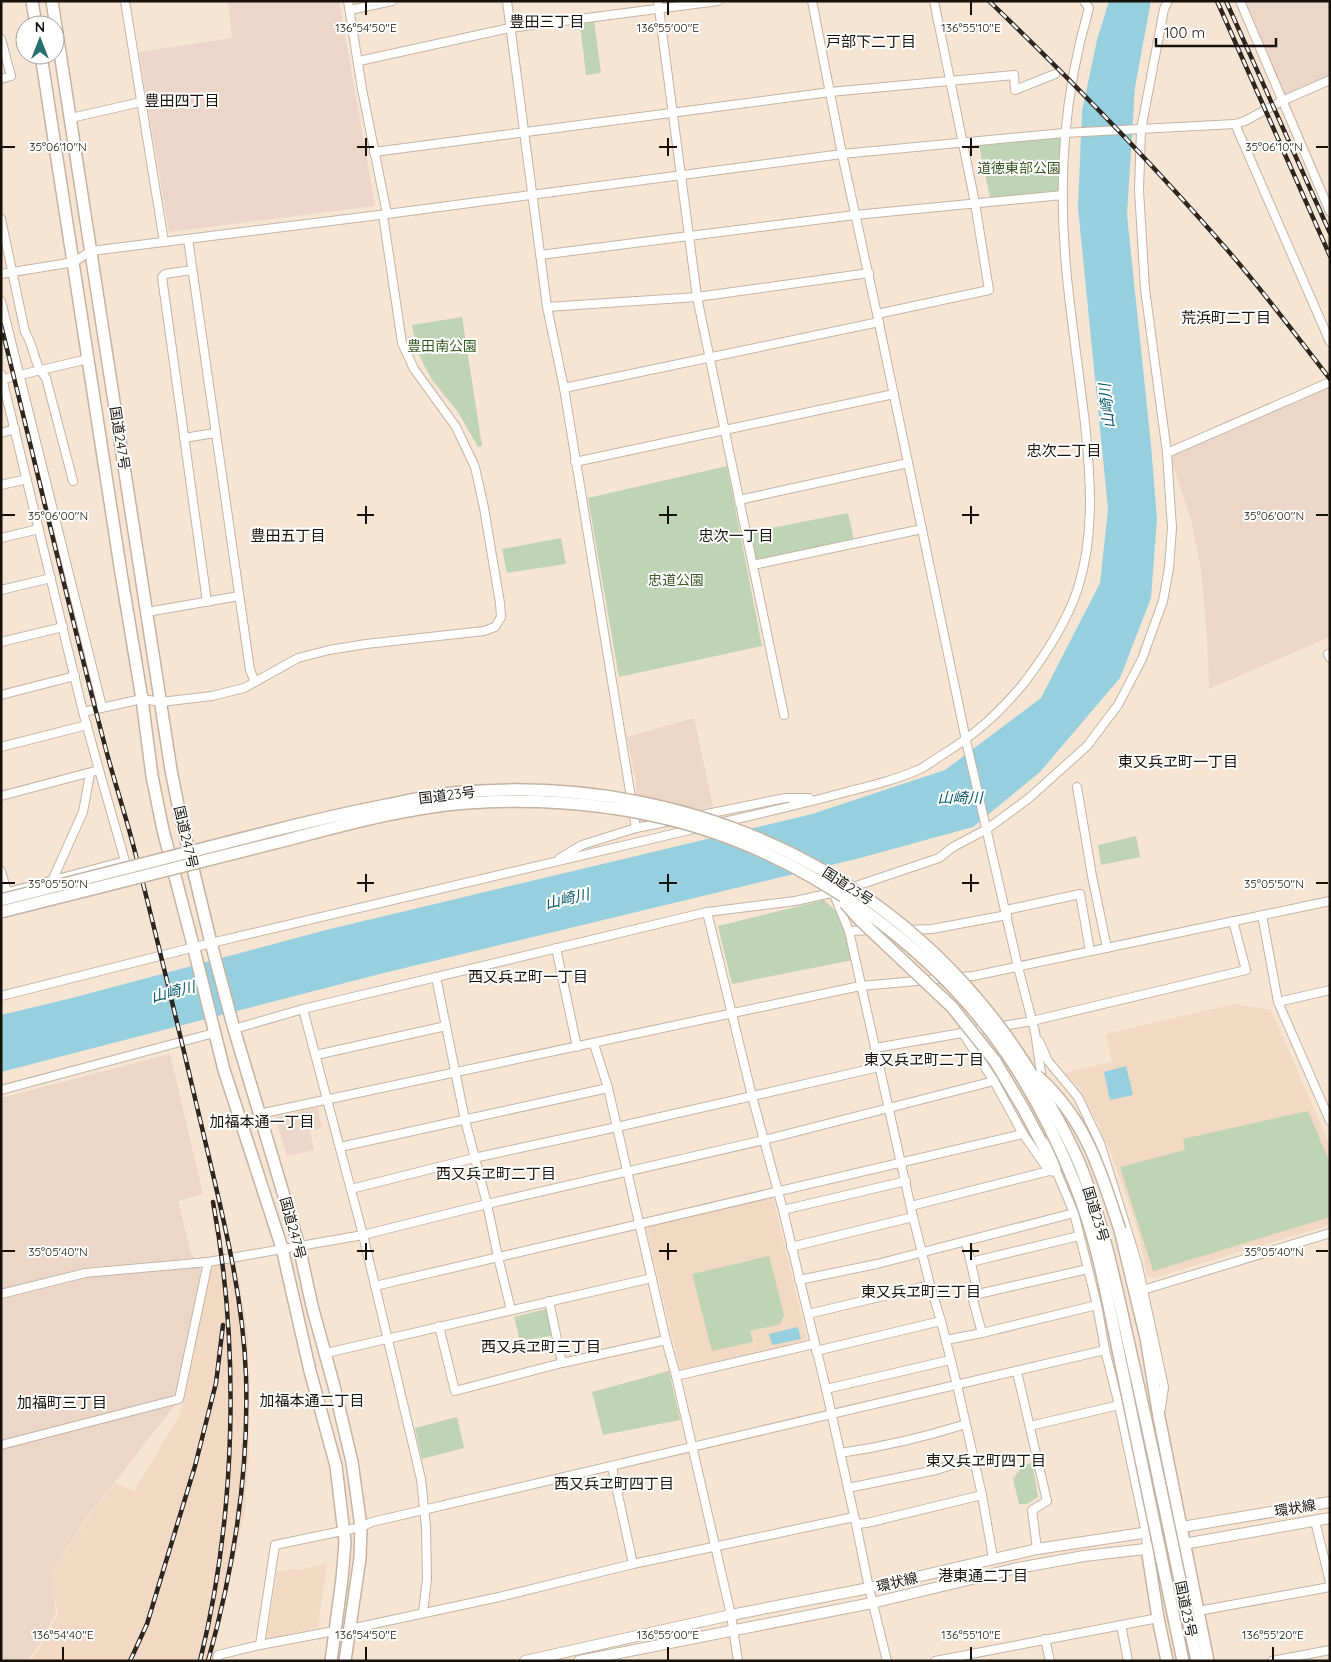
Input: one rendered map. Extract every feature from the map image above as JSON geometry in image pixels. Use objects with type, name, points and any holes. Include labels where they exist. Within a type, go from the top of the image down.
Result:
[{"type":"highway","points":[[32,1],[34,15]]},
{"type":"highway","name":"国道247号","points":[[52,1],[178,806],[233,1026],[299,1246],[312,1306],[326,1353],[352,1462],[361,1527],[360,1558],[345,1661]]},
{"type":"highway","name":"国道247号","points":[[43,65],[142,699],[152,776],[163,830],[214,1030],[249,1148],[282,1248],[310,1371],[336,1466],[345,1542],[331,1661]]},
{"type":"highway","name":"国道23号","points":[[3,895],[328,817],[424,797],[458,792],[493,790],[593,794],[644,802],[729,826],[775,845],[819,868],[878,906],[917,937],[964,982],[1008,1037],[1029,1068],[1058,1118],[1083,1171],[1102,1229],[1156,1460],[1197,1661]]},
{"type":"highway","name":"国道23号","points":[[1,912],[332,828],[414,810],[464,804],[517,802],[551,802],[600,807],[685,823],[768,853],[833,890],[881,922],[920,956],[963,999],[1004,1050],[1053,1132],[1076,1186],[1099,1262],[1183,1661]]},
{"type":"highway","points":[[833,890],[860,920],[952,1007],[995,1062],[1023,1108],[1053,1170]]},
{"type":"highway","points":[[1029,1068],[1055,1092],[1079,1126],[1091,1148],[1120,1230],[1146,1338],[1159,1417],[1208,1661]]},
{"type":"highway","points":[[1148,1548],[1158,1618],[1167,1661]]},
{"type":"main road","name":"環状線","points":[[525,1661],[730,1615],[869,1588],[1036,1549],[1146,1533],[1330,1502]]},
{"type":"main road","name":"環状線","points":[[584,1660],[872,1602],[1013,1569],[1084,1556],[1184,1544],[1330,1518]]},
{"type":"street","points":[[124,1],[164,242]]},
{"type":"street","points":[[83,712],[142,699],[161,702],[212,696],[244,688],[298,658],[366,644],[484,631],[495,627],[501,616],[484,508],[475,467],[456,427],[414,369],[402,342],[385,214],[349,5],[392,1]]},
{"type":"street","points":[[507,1],[547,307],[564,388],[636,828]]},
{"type":"street","points":[[359,61],[510,28],[659,5],[718,1]]},
{"type":"street","points":[[812,1],[842,154],[869,273],[967,742],[1018,967],[1035,1032],[1053,1170]]},
{"type":"street","points":[[564,388],[878,318],[989,290],[975,203],[934,1]]},
{"type":"street","points":[[233,1026],[707,912],[806,899],[833,890],[872,882],[939,858],[1028,799],[1088,746],[1118,705],[1142,659],[1163,601],[1169,568],[1172,528],[1167,453],[1143,262],[1139,190],[1139,130],[1164,9],[1168,1]]},
{"type":"street","points":[[1240,1],[1282,101],[1327,198],[1330,212]]},
{"type":"street","points":[[1,996],[88,973],[196,954],[213,948],[552,863],[873,785],[921,768],[967,742],[988,723],[1008,702],[1037,665],[1066,618],[1078,588],[1086,552],[1091,512],[1090,481],[1081,386],[1066,266],[1062,195],[1074,68],[1088,4]]},
{"type":"street","points":[[659,5],[697,297],[784,715]]},
{"type":"street","points":[[1,39],[11,76],[1,79]]},
{"type":"street","points":[[374,152],[830,92],[950,80],[1014,75],[1015,90],[1055,74]]},
{"type":"street","points":[[1,274],[74,262],[91,251],[842,154],[1067,133],[1235,124],[1330,80]]},
{"type":"street","points":[[71,118],[141,102]]},
{"type":"street","points":[[1235,124],[1330,342]]},
{"type":"street","points":[[540,255],[856,215],[1062,195]]},
{"type":"street","points":[[1,219],[14,272],[25,332],[30,340],[38,369],[46,378],[73,481]]},
{"type":"street","points":[[188,239],[250,670],[255,682]]},
{"type":"street","points":[[192,270],[165,274],[162,277],[207,602]]},
{"type":"street","points":[[547,307],[697,297],[869,273]]},
{"type":"street","points":[[1,301],[102,707]]},
{"type":"street","points":[[1,871],[3,895],[124,861],[83,712],[2,379],[38,369],[88,359]]},
{"type":"street","points":[[1167,453],[1330,382]]},
{"type":"street","points":[[575,462],[894,394]]},
{"type":"street","points":[[1,433],[15,429]]},
{"type":"street","points":[[184,438],[216,433]]},
{"type":"street","points":[[739,500],[908,464]]},
{"type":"street","points":[[1,485],[27,479]]},
{"type":"street","points":[[1,538],[39,529]]},
{"type":"street","points":[[753,565],[922,529]]},
{"type":"street","points":[[1,590],[51,578]]},
{"type":"street","points":[[147,612],[239,596]]},
{"type":"street","points":[[1,642],[63,627]]},
{"type":"street","points":[[1,695],[74,676]]},
{"type":"street","points":[[1,747],[87,725]]},
{"type":"street","points":[[1,796],[90,774],[99,770]]},
{"type":"street","points":[[52,881],[83,812],[90,774]]},
{"type":"street","points":[[1077,787],[1092,876],[1107,948]]},
{"type":"street","points":[[552,863],[582,845],[636,828],[785,798],[821,799]]},
{"type":"street","points":[[833,890],[849,930],[860,986],[911,1206],[974,1458],[992,1558]]},
{"type":"street","points":[[849,930],[932,930],[1080,894],[1090,951]]},
{"type":"street","points":[[259,1114],[860,986],[973,976],[1330,901]]},
{"type":"street","points":[[707,912],[808,1314],[872,1602],[887,1661]]},
{"type":"street","points":[[1262,915],[1278,1002],[1330,1121]]},
{"type":"street","points":[[875,1048],[1032,1021],[1246,970],[1233,921]]},
{"type":"street","points":[[556,948],[577,1047]]},
{"type":"street","points":[[436,978],[465,1120],[487,1204],[511,1310]]},
{"type":"street","points":[[1278,1002],[1330,990]]},
{"type":"street","points":[[303,1009],[363,1235],[421,1479],[425,1511],[426,1579],[424,1612]]},
{"type":"street","points":[[316,1055],[446,1026]]},
{"type":"street","points":[[1,1090],[214,1030]]},
{"type":"street","points":[[962,1032],[994,1081],[1023,1134],[1053,1170],[1074,1213],[1119,1405],[1148,1548]]},
{"type":"street","points":[[1035,1032],[1048,1061],[1078,1097],[1100,1143],[1137,1262],[1164,1387],[1159,1417]]},
{"type":"street","points":[[594,1044],[608,1088],[676,1376],[730,1615],[738,1661]]},
{"type":"street","points":[[351,1189],[474,1158],[879,1067]]},
{"type":"street","points":[[1,1294],[85,1273],[208,1262],[363,1235],[487,1204],[764,1140],[994,1081]]},
{"type":"street","points":[[340,1147],[608,1088]]},
{"type":"street","points":[[375,1286],[1023,1134]]},
{"type":"street","points":[[911,1206],[1053,1170]]},
{"type":"street","points":[[783,1210],[906,1181]]},
{"type":"street","points":[[799,1280],[843,1272],[923,1253],[1074,1213]]},
{"type":"street","points":[[790,1247],[914,1217]]},
{"type":"street","points":[[1143,1290],[1330,1233]]},
{"type":"street","points":[[971,1262],[1079,1236]]},
{"type":"street","points":[[966,1242],[978,1294]]},
{"type":"street","points":[[1,1444],[179,1399],[208,1262]]},
{"type":"street","points":[[982,1333],[973,1300],[978,1294],[1088,1269]]},
{"type":"street","points":[[326,1353],[652,1278]]},
{"type":"street","points":[[808,1314],[930,1285]]},
{"type":"street","points":[[550,1301],[562,1363]]},
{"type":"street","points":[[946,1340],[1096,1305]]},
{"type":"street","points":[[676,1376],[941,1321]]},
{"type":"street","points":[[440,1326],[455,1391],[562,1363],[666,1340]]},
{"type":"street","points":[[260,1644],[275,1545],[361,1527],[372,1522],[1105,1350]]},
{"type":"street","points":[[826,1389],[950,1360]]},
{"type":"street","points":[[1017,1372],[1047,1500],[1032,1510],[1036,1549]]},
{"type":"street","points":[[1030,1426],[1119,1405]]},
{"type":"street","points":[[840,1453],[869,1449],[939,1433],[966,1424]]},
{"type":"street","points":[[848,1488],[936,1470],[974,1458]]},
{"type":"street","points":[[612,1467],[633,1564]]},
{"type":"street","points":[[350,1629],[499,1597],[633,1564],[855,1520],[867,1523],[982,1495]]},
{"type":"street","points":[[1314,1521],[1330,1582]]},
{"type":"street","points":[[1198,1611],[1330,1587]]},
{"type":"street","points":[[935,1661],[1158,1618]]},
{"type":"street","points":[[1121,1625],[1128,1661]]},
{"type":"street","points":[[216,1661],[218,1655],[260,1644],[334,1631]]},
{"type":"street","points":[[1045,1639],[1050,1661]]},
{"type":"street","points":[[1272,1661],[1330,1650]]},
{"type":"shaded area","points":[[228,1],[339,1],[375,206],[169,232],[139,52],[232,38]]},
{"type":"shaded area","points":[[1246,1],[1330,1],[1330,76],[1284,97]]},
{"type":"shaded area","points":[[1330,384],[1330,637],[1209,689],[1207,636],[1201,570],[1191,520],[1170,457]]},
{"type":"shaded area","points":[[694,718],[713,806],[643,826],[638,822],[636,781],[627,737]]},
{"type":"shaded area","points":[[1234,1004],[1271,1010],[1330,1146],[1330,1225],[1153,1278],[1147,1275],[1138,1231],[1113,1159],[1099,1126],[1079,1087],[1064,1073],[1112,1062],[1106,1034]]},
{"type":"shaded area","points":[[170,1054],[203,1194],[178,1201],[191,1254],[195,1258],[83,1268],[1,1289],[1,1098]]},
{"type":"shaded area","points":[[318,1107],[322,1128],[310,1131],[314,1150],[287,1156],[275,1117]]},
{"type":"shaded area","points":[[773,1198],[807,1339],[805,1342],[684,1371],[680,1369],[646,1228],[648,1225]]},
{"type":"shaded area","points":[[236,1262],[248,1335],[249,1455],[245,1511],[212,1661],[30,1661],[58,1614],[50,1575],[86,1521],[115,1483],[134,1491],[180,1414],[211,1270],[215,1266]]},
{"type":"shaded area","points":[[199,1267],[201,1269],[186,1347],[176,1393],[173,1396],[1,1439],[1,1299],[85,1278]]},
{"type":"shaded area","points":[[175,1405],[86,1519],[50,1574],[56,1612],[40,1644],[26,1661],[1,1661],[1,1448]]},
{"type":"shaded area","points":[[327,1563],[318,1627],[269,1639],[267,1637],[277,1572],[294,1568],[296,1571]]},
{"type":"green space","points":[[594,20],[601,73],[586,75],[580,23]]},
{"type":"green space","name":"道徳東部公園","points":[[1064,133],[1063,195],[991,202],[978,141]]},
{"type":"green space","name":"豊田南公園","points":[[462,317],[482,446],[478,447],[458,412],[433,381],[424,365],[417,350],[412,325]]},
{"type":"green space","name":"忠道公園","points":[[727,466],[762,646],[619,677],[588,498]]},
{"type":"green space","points":[[848,513],[854,540],[756,562],[750,532]]},
{"type":"green space","points":[[561,538],[566,564],[507,573],[502,549]]},
{"type":"green space","points":[[1136,836],[1140,857],[1101,865],[1098,845]]},
{"type":"green space","points":[[824,900],[840,915],[847,931],[853,960],[732,984],[718,926]]},
{"type":"green space","points":[[1308,1111],[1330,1163],[1330,1217],[1153,1271],[1120,1167],[1185,1150],[1183,1139]]},
{"type":"green space","points":[[769,1256],[784,1315],[780,1324],[750,1331],[753,1342],[712,1351],[692,1274]]},
{"type":"green space","points":[[550,1308],[555,1335],[520,1341],[514,1317]]},
{"type":"green space","points":[[669,1371],[680,1420],[603,1435],[592,1392]]},
{"type":"green space","points":[[457,1417],[464,1448],[422,1459],[415,1428]]},
{"type":"green space","points":[[1032,1463],[1038,1497],[1027,1504],[1019,1504],[1013,1479],[1023,1465]]},
{"type":"water","name":"山崎川","points":[[1109,1],[1151,1],[1135,87],[1127,215],[1157,519],[1151,598],[1120,678],[1040,772],[973,827],[860,858],[380,974],[1,1072],[1,1015],[72,998],[326,930],[812,814],[945,770],[1041,698],[1100,583],[1108,509],[1078,208],[1082,111],[1097,40]]},
{"type":"water","points":[[1126,1066],[1133,1095],[1110,1100],[1104,1072]]},
{"type":"water","points":[[798,1327],[801,1339],[772,1345],[769,1334]]},
{"type":"railway","points":[[989,1],[1050,60],[1195,213],[1278,311],[1330,379]]},
{"type":"railway","points":[[1217,1],[1330,256]]},
{"type":"railway","points":[[1226,1],[1330,233]]},
{"type":"railway","points":[[1,325],[91,693],[161,957],[217,1193],[241,1314],[246,1376],[245,1448],[242,1484],[232,1555],[208,1661]]},
{"type":"railway","points":[[200,1661],[212,1606],[221,1549],[227,1491],[230,1432],[230,1373],[227,1315],[222,1258],[213,1202]]},
{"type":"railway","points":[[130,1661],[147,1624],[195,1466],[216,1383],[223,1325]]},
{"type":"district","name":"豊田三丁目","points":[[547,22]]},
{"type":"district","name":"戸部下二丁目","points":[[871,42]]},
{"type":"district","name":"豊田四丁目","points":[[182,101]]},
{"type":"district","name":"荒浜町二丁目","points":[[1226,318]]},
{"type":"district","name":"忠次二丁目","points":[[1064,451]]},
{"type":"district","name":"豊田五丁目","points":[[288,536]]},
{"type":"district","name":"忠次一丁目","points":[[736,536]]},
{"type":"district","name":"東又兵ヱ町一丁目","points":[[1178,762]]},
{"type":"district","name":"西又兵ヱ町一丁目","points":[[528,977]]},
{"type":"district","name":"東又兵ヱ町二丁目","points":[[924,1060]]},
{"type":"district","name":"加福本通一丁目","points":[[262,1122]]},
{"type":"district","name":"西又兵ヱ町二丁目","points":[[496,1174]]},
{"type":"district","name":"東又兵ヱ町三丁目","points":[[921,1292]]},
{"type":"district","name":"西又兵ヱ町三丁目","points":[[541,1347]]},
{"type":"district","name":"加福本通二丁目","points":[[312,1401]]},
{"type":"district","name":"加福町三丁目","points":[[62,1403]]},
{"type":"district","name":"東又兵ヱ町四丁目","points":[[986,1461]]},
{"type":"district","name":"西又兵ヱ町四丁目","points":[[614,1484]]},
{"type":"district","name":"港東通二丁目","points":[[983,1576]]}]
